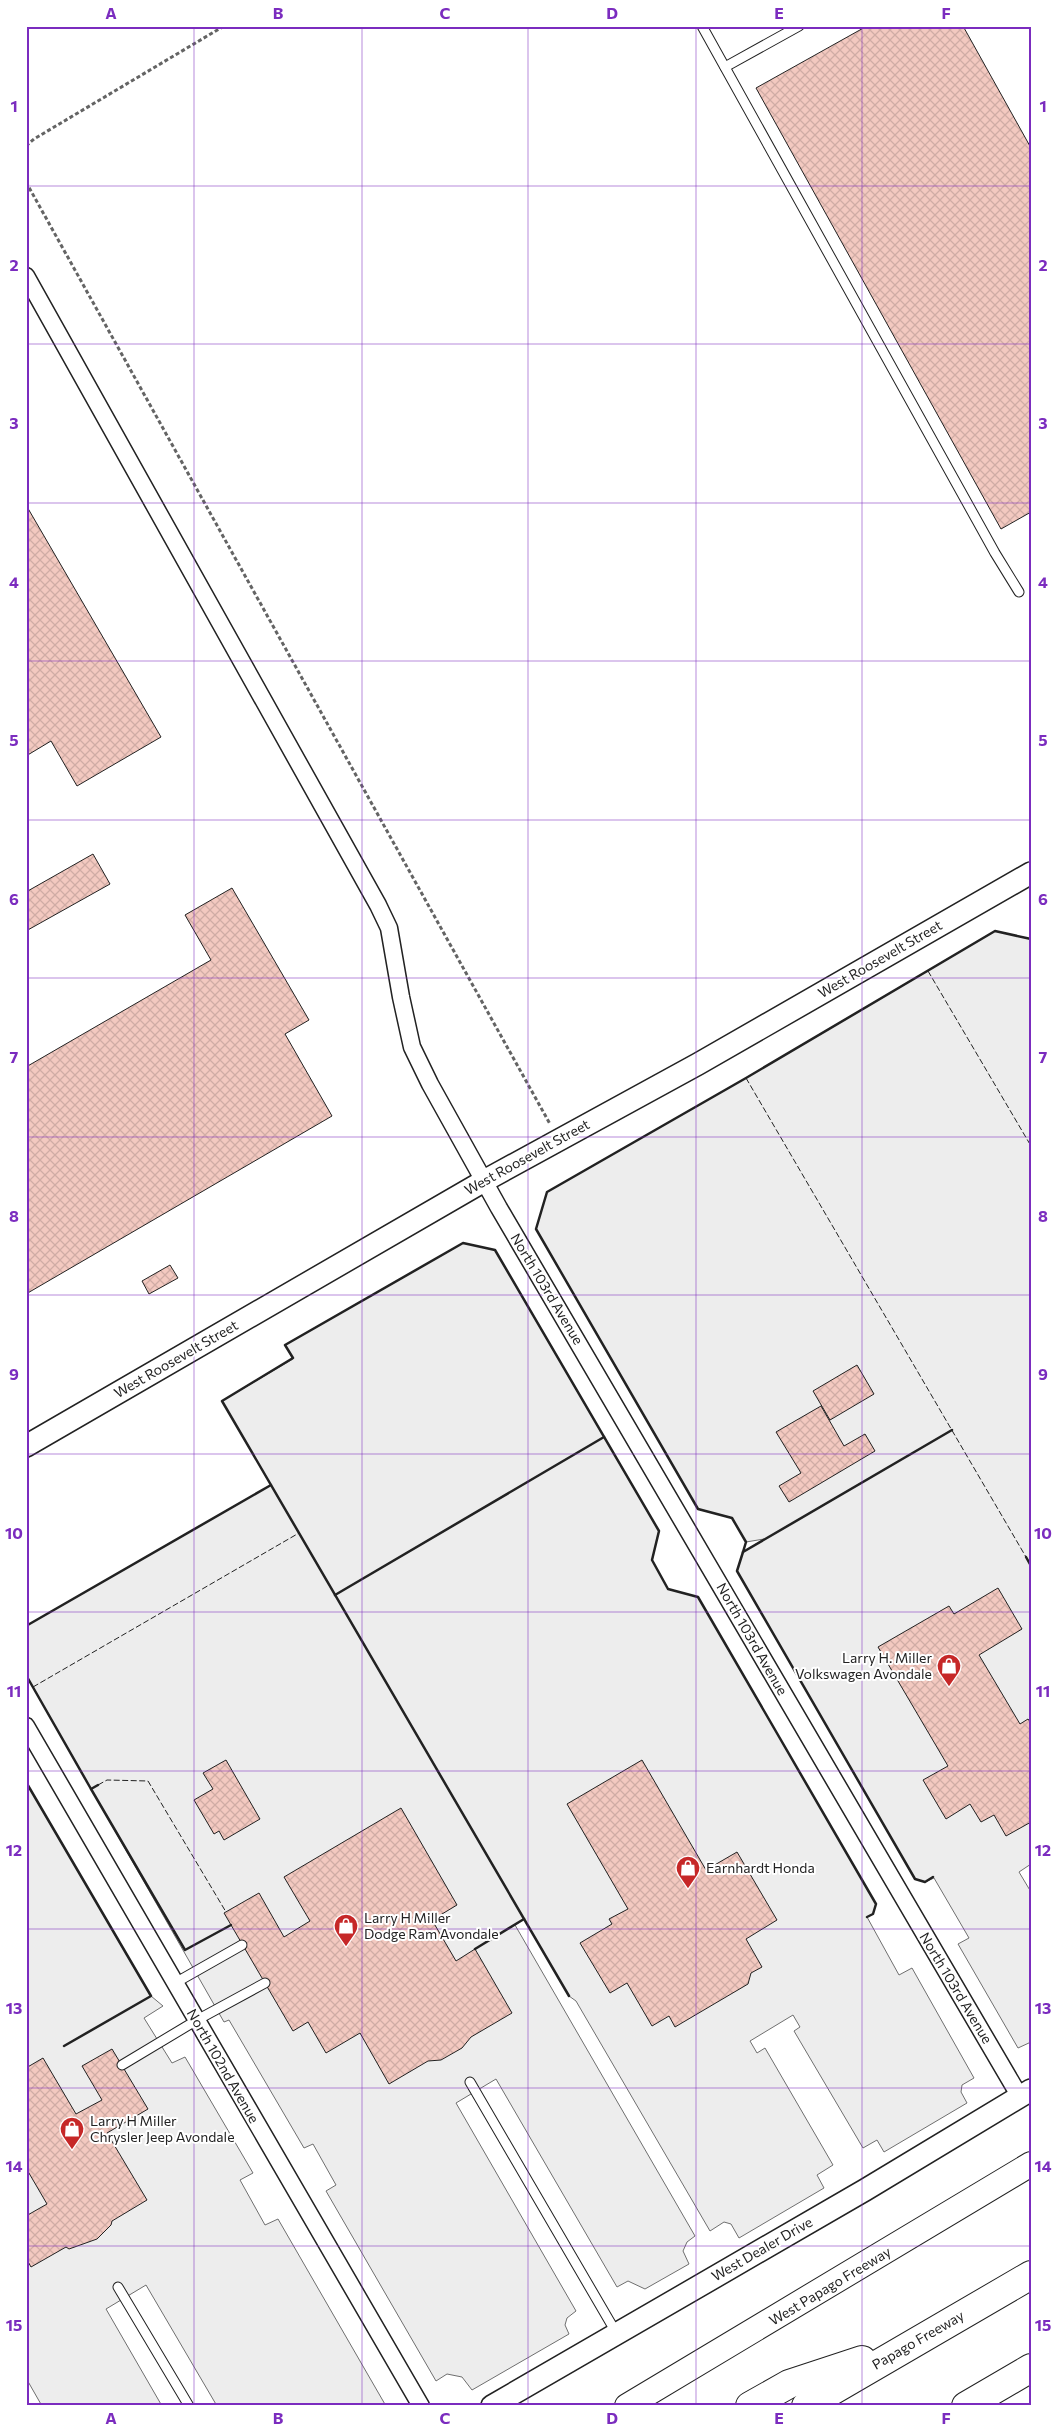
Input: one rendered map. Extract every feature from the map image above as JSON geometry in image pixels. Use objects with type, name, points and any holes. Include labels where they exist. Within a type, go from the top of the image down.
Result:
[{"type":"highway","name":"Papago Freeway","points":[[806,2406],[1031,2275]]},
{"type":"highway","points":[[750,2406],[789,2384],[913,2344]]},
{"type":"highway","points":[[966,2406],[1031,2368]]},
{"type":"main road","name":"West Papago Freeway","points":[[627,2406],[1031,2164]]},
{"type":"street","name":"North 103rd Avenue","points":[[26,276],[378,905],[389,928],[412,1046],[430,1084],[484,1181],[1025,2093]]},
{"type":"street","name":"West Roosevelt Street","points":[[26,1446],[484,1181],[698,1064],[1031,873]]},
{"type":"street","name":"North 102nd Avenue","points":[[26,1726],[421,2406]]},
{"type":"street","name":"West Dealer Drive","points":[[492,2406],[1025,2093]]},
{"type":"lane","points":[[702,26],[995,553],[1019,592]]},
{"type":"lane","points":[[725,67],[799,26]]},
{"type":"lane","points":[[175,1983],[242,1945]]},
{"type":"lane","points":[[122,2065],[264,1983]]},
{"type":"lane","points":[[470,2082],[617,2334]]},
{"type":"lane","points":[[118,2287],[189,2406]]},
{"type":"path","points":[[26,146],[34,138],[224,26]]},
{"type":"path","points":[[26,182],[558,1140]]},
{"type":"shaded area","points":[[995,931],[1031,939],[1031,1864],[1019,1872],[1031,1892],[1031,2042],[1018,2048],[958,1944],[969,1938],[934,1878],[925,1882],[915,1879],[737,1571],[743,1552],[764,1539],[746,1542],[732,1518],[698,1509],[536,1229],[547,1192],[746,1078]]},
{"type":"shaded area","points":[[463,1243],[495,1250],[659,1531],[652,1560],[668,1589],[698,1597],[876,1904],[873,1914],[867,1917],[899,1975],[912,1968],[974,2078],[962,2085],[961,2092],[967,2103],[884,2152],[877,2140],[863,2148],[794,2031],[800,2027],[793,2015],[750,2041],[757,2053],[765,2048],[833,2165],[817,2175],[824,2188],[739,2238],[731,2224],[724,2222],[710,2231],[576,2001],[569,1996],[524,1919],[515,1925],[695,2236],[687,2242],[683,2251],[689,2264],[645,2289],[628,2281],[617,2287],[496,2079],[456,2103],[576,2311],[567,2318],[565,2325],[569,2334],[472,2390],[462,2377],[447,2374],[436,2381],[326,2191],[336,2185],[313,2144],[304,2148],[229,2020],[224,2022],[26,1675],[26,1626],[271,1485],[222,1401],[293,1359],[285,1345]]},
{"type":"shaded area","points":[[26,1782],[151,1996],[163,2006],[144,2018],[172,2063],[185,2057],[253,2173],[240,2180],[265,2225],[278,2219],[386,2406],[217,2406],[146,2285],[106,2309],[162,2406],[42,2406],[26,2378]]},
{"type":"building","points":[[867,26],[963,26],[1031,148],[1031,512],[1001,529],[756,88]]},
{"type":"building","points":[[26,505],[161,737],[77,786],[51,741],[26,756]]},
{"type":"building","points":[[93,854],[110,884],[26,931],[26,892]]},
{"type":"building","points":[[232,888],[309,1020],[285,1034],[332,1116],[26,1294],[26,1067],[211,960],[185,915]]},
{"type":"building","points":[[170,1265],[178,1278],[149,1294],[142,1281]]},
{"type":"building","points":[[857,1365],[874,1394],[830,1420],[813,1391]]},
{"type":"building","points":[[821,1406],[844,1446],[865,1434],[875,1451],[789,1502],[779,1486],[801,1473],[776,1432]]},
{"type":"building","name":"Larry H. Miller Volkswagen Avondale","points":[[998,1588],[1022,1629],[979,1655],[1020,1724],[1028,1719],[1031,1723],[1031,1822],[1006,1836],[994,1815],[981,1822],[970,1804],[946,1819],[923,1780],[948,1766],[878,1647],[949,1606],[954,1614]]},
{"type":"building","points":[[226,1760],[260,1819],[224,1840],[219,1831],[214,1834],[194,1800],[213,1789],[203,1773]]},
{"type":"building","name":"Earnhardt Honda","points":[[642,1760],[706,1870],[737,1852],[777,1920],[746,1939],[762,1967],[751,1973],[748,1984],[675,2027],[669,2016],[652,2026],[627,1983],[610,1993],[580,1943],[612,1924],[609,1919],[628,1909],[567,1804]]},
{"type":"building","name":"Larry H Miller Dodge Ram Avondale","points":[[401,1808],[457,1905],[432,1920],[456,1961],[475,1949],[512,2013],[471,2037],[462,2048],[441,2060],[428,2061],[389,2084],[360,2033],[326,2053],[308,2022],[293,2031],[224,1913],[259,1893],[284,1937],[310,1921],[284,1877]]},
{"type":"building","name":"Larry H Miller Chrysler Jeep Avondale","points":[[112,2049],[148,2109],[107,2133],[147,2200],[112,2221],[111,2225],[97,2239],[69,2249],[66,2247],[31,2267],[26,2258],[26,2216],[47,2204],[26,2168],[26,2068],[43,2058],[76,2114],[102,2100],[82,2066]]},
{"type":"fence","points":[[928,971],[1031,1146]]},
{"type":"fence","points":[[746,1078],[1026,1557]]},
{"type":"fence","points":[[33,1687],[299,1533]]},
{"type":"fence","points":[[98,1785],[107,1780],[148,1781],[226,1912]]},
{"type":"wall","points":[[743,1552],[746,1542],[732,1518],[698,1509],[536,1229],[547,1192],[746,1078],[995,931],[1031,939]]},
{"type":"wall","points":[[569,1996],[222,1401],[293,1358],[285,1345],[463,1243],[495,1250],[659,1531],[652,1560],[668,1589],[698,1597],[876,1904],[873,1914],[867,1917]]},
{"type":"wall","points":[[933,1877],[925,1882],[915,1879],[737,1571],[743,1552],[952,1430]]},
{"type":"wall","points":[[335,1595],[604,1437]]},
{"type":"wall","points":[[26,1626],[271,1485]]},
{"type":"wall","points":[[1026,1557],[1031,1566]]},
{"type":"wall","points":[[26,1675],[91,1789],[98,1785]]},
{"type":"wall","points":[[26,1782],[151,1996],[64,2046]]},
{"type":"wall","points":[[91,1789],[185,1950],[231,1925]]},
{"type":"wall","points":[[475,1949],[524,1919]]},
{"type":"place","name":"Larry H. Miller Volkswagen Avondale","points":[[949,1687]]},
{"type":"place","name":"Earnhardt Honda","points":[[688,1889]]},
{"type":"place","name":"Larry H Miller Dodge Ram Avondale","points":[[346,1947]]},
{"type":"place","name":"Larry H Miller Chrysler Jeep Avondale","points":[[72,2150]]}]
